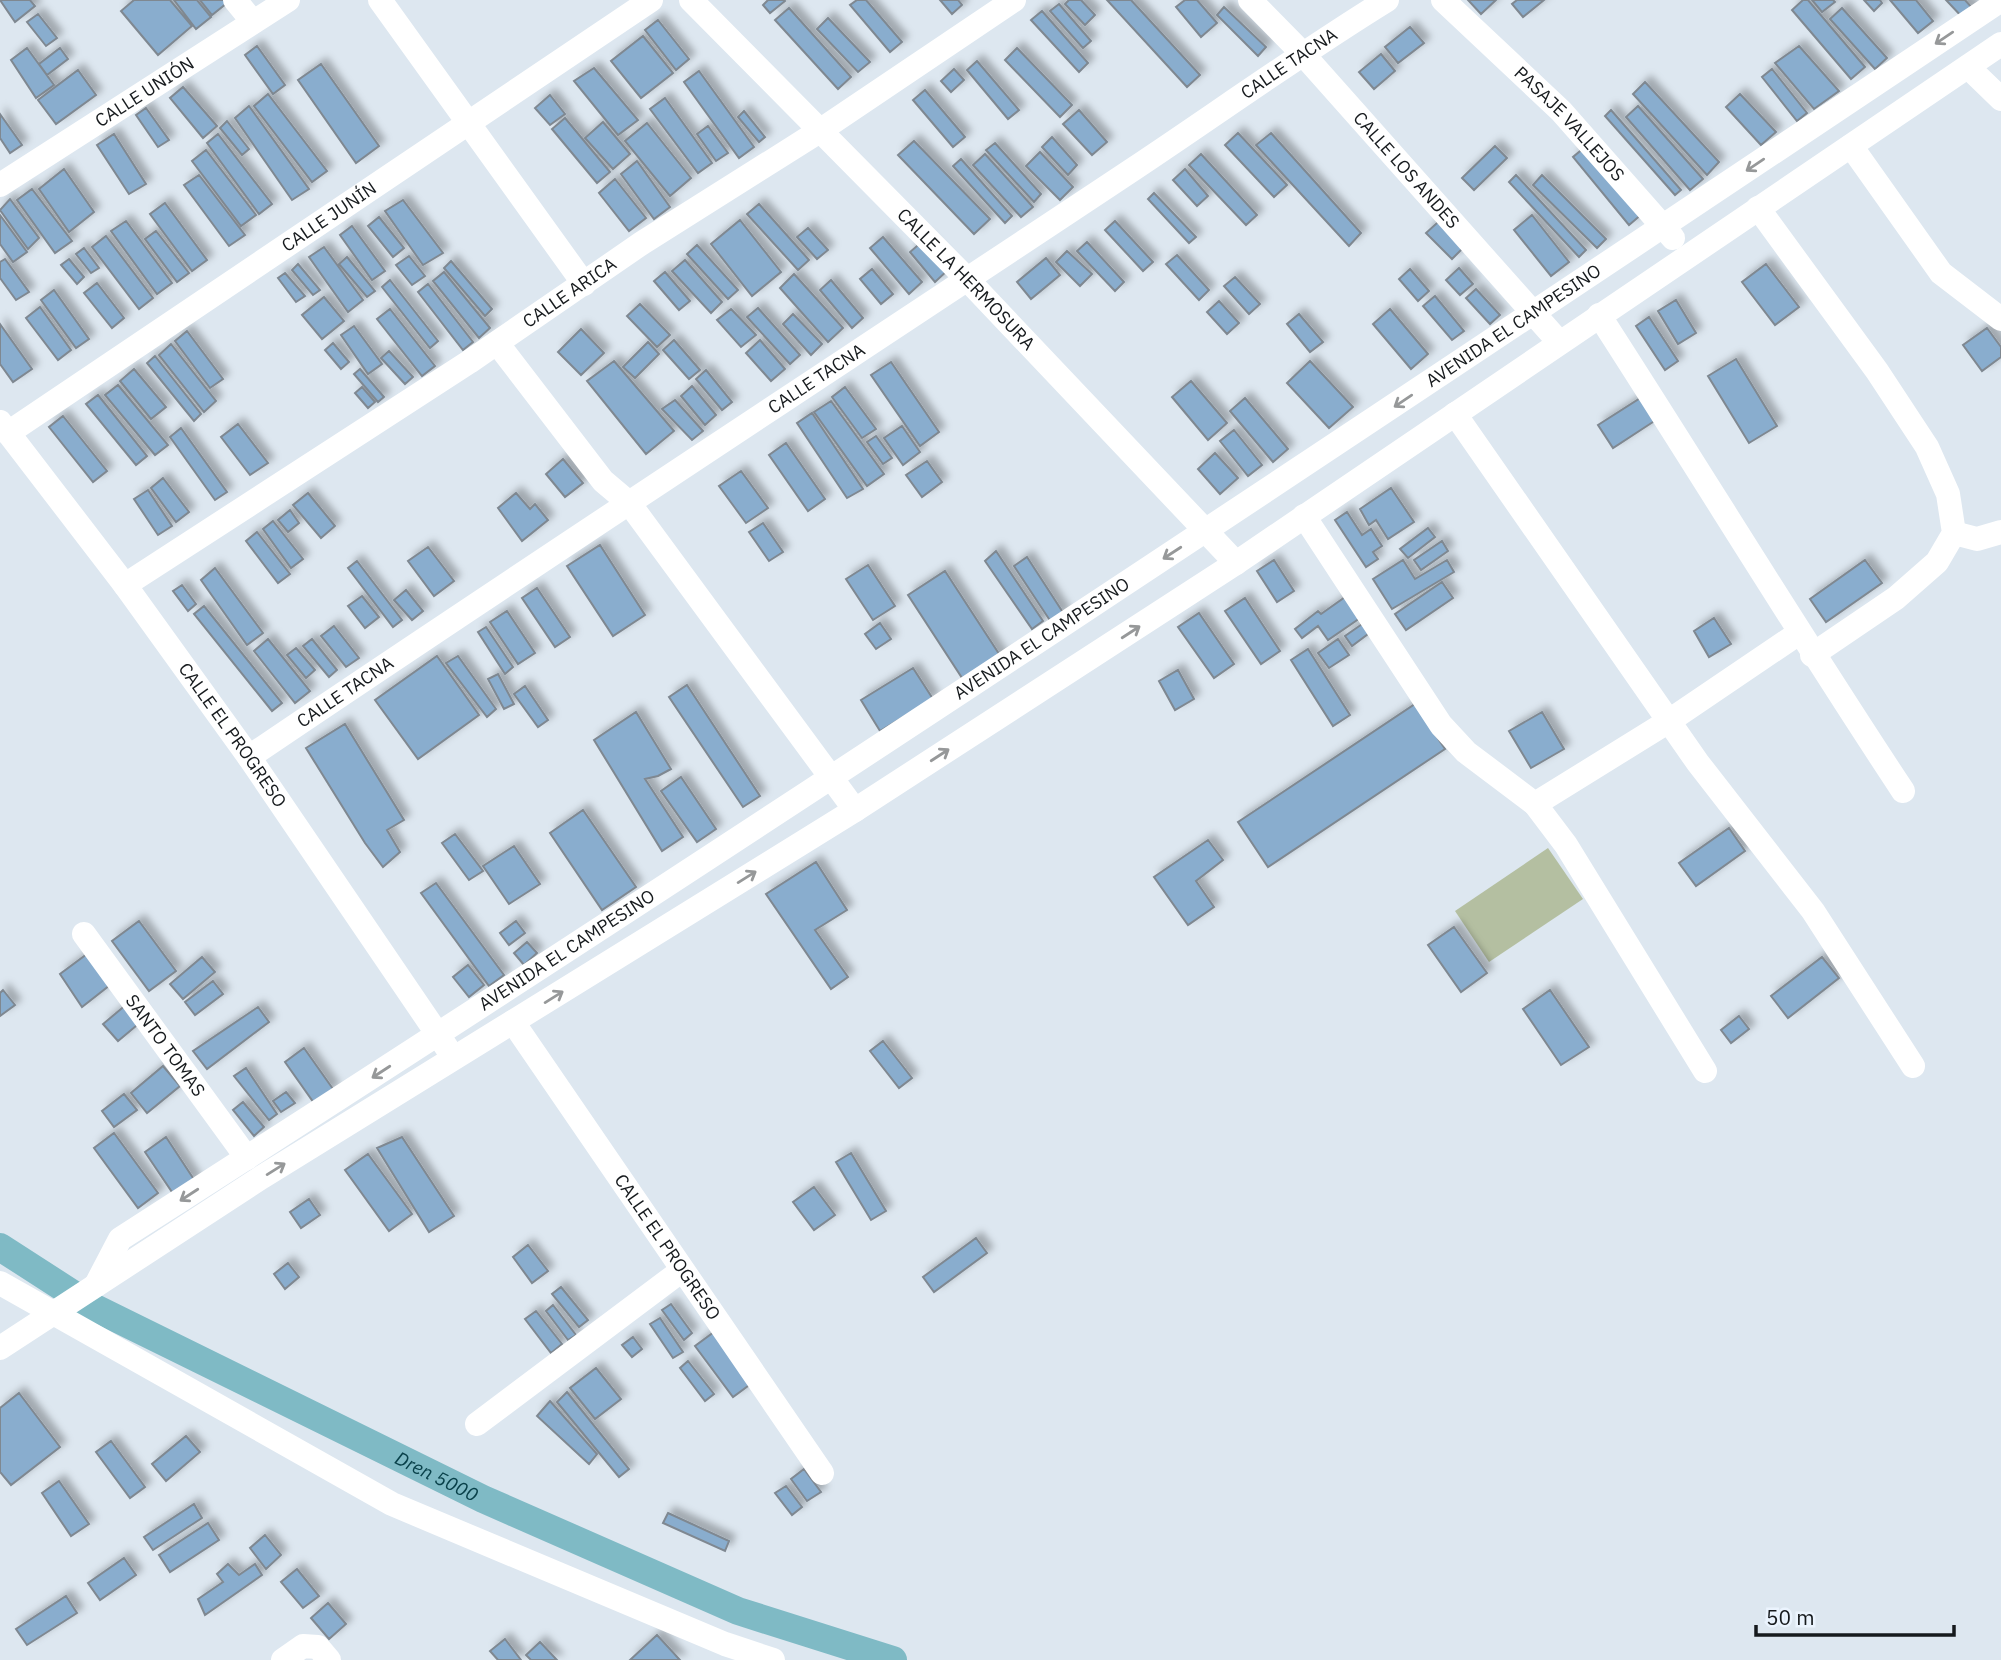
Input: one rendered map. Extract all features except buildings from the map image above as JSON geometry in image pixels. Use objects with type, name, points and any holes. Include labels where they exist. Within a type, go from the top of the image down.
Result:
[{"type":"street","points":[[235,0],[253,22]]},
{"type":"street","name":"CALLE UNIÓN","points":[[0,185],[288,0]]},
{"type":"street","points":[[380,0],[584,284]]},
{"type":"street","name":"CALLE JUNÍN","points":[[4,427],[651,0]]},
{"type":"street","name":"CALLE LA HERMOSURA","points":[[691,0],[818,132],[841,149],[965,277],[1236,563]]},
{"type":"street","name":"CALLE ARICA","points":[[125,584],[497,343],[1014,0]]},
{"type":"street","name":"CALLE LOS ANDES","points":[[1250,0],[1302,53],[1559,342]]},
{"type":"street","name":"CALLE TACNA","points":[[249,757],[965,277],[1136,167],[1302,53],[1387,0]]},
{"type":"street","name":"PASAJE VALLEJOS","points":[[1443,0],[1561,111],[1664,226],[1686,255]]},
{"type":"street","name":"AVENIDA EL CAMPESINO","points":[[95,1286],[120,1239],[438,1035],[1205,531],[2001,0]]},
{"type":"street","name":"AVENIDA EL CAMPESINO","points":[[0,1348],[454,1058],[855,810],[1236,563],[1686,255],[2001,44]]},
{"type":"street","points":[[1968,67],[2001,99]]},
{"type":"street","points":[[1851,145],[1941,273],[2001,319]]},
{"type":"street","points":[[1758,208],[1877,371],[1927,447],[1948,494],[1954,533],[1937,562],[1896,598],[1812,654]]},
{"type":"street","points":[[1599,315],[1718,500],[1812,654],[1903,791]]},
{"type":"street","points":[[497,343],[603,481],[629,503],[855,810]]},
{"type":"street","points":[[1455,414],[1728,803],[1813,911],[1913,1066]]},
{"type":"street","name":"CALLE EL PROGRESO","points":[[4,427],[125,584],[249,757],[454,1058]]},
{"type":"street","points":[[1304,516],[1441,725],[1466,752],[1535,804],[1566,845],[1705,1071]]},
{"type":"street","points":[[1954,533],[1977,539],[2001,532]]},
{"type":"street","points":[[1535,804],[1670,721],[1799,633]]},
{"type":"street","name":"SANTO TOMAS","points":[[85,934],[247,1158]]},
{"type":"street","name":"CALLE EL PROGRESO","points":[[513,1022],[681,1271],[822,1473]]},
{"type":"street","points":[[478,1424],[681,1271]]},
{"type":"street","points":[[0,1283],[57,1311],[392,1504],[725,1644],[773,1660]]},
{"type":"street","points":[[283,1660],[303,1646],[318,1647],[329,1660]]},
{"type":"green space","points":[[1548,848],[1583,899],[1489,962],[1455,911]]},
{"type":"waterway","name":"Dren 5000","points":[[0,1247],[93,1307],[483,1499],[738,1611],[893,1660]]}]
